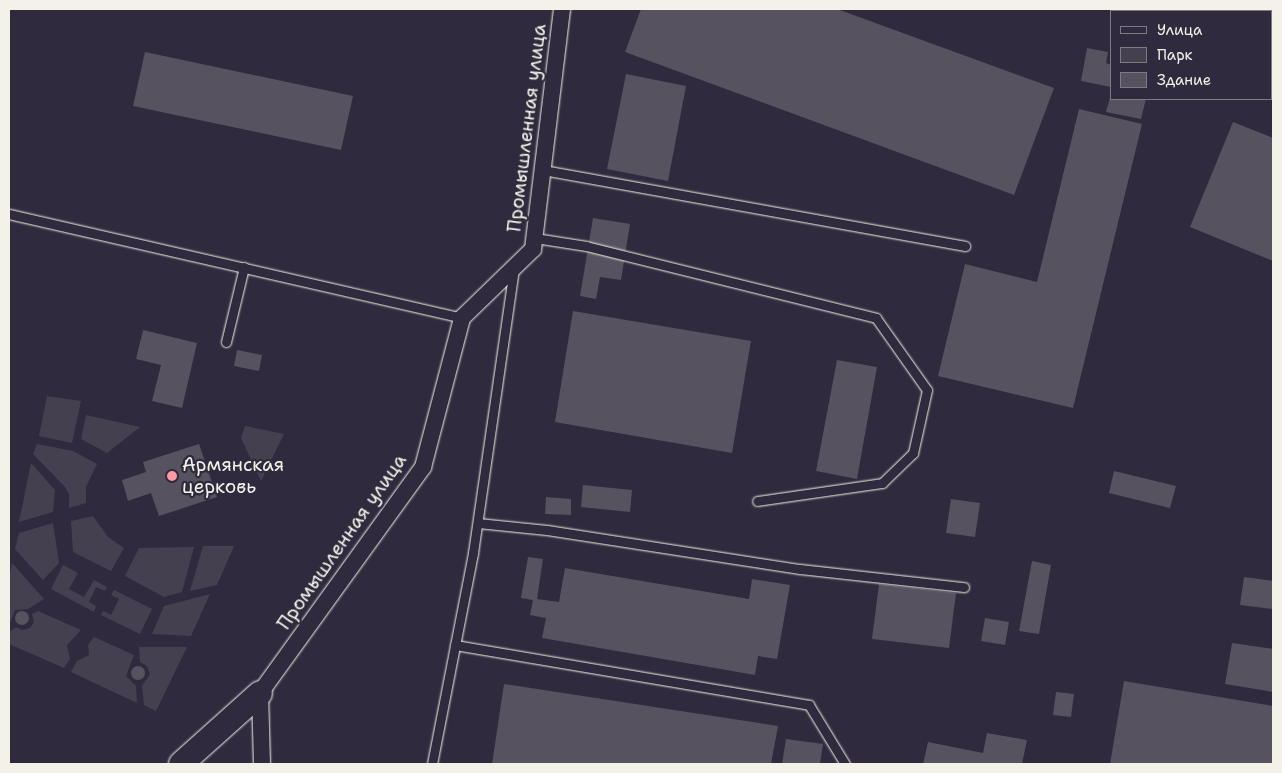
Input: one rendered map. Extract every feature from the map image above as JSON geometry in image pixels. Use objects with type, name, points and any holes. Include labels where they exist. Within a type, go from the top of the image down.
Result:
[{"type":"street","name":"Промышленная улица","points":[[260,693],[423,467],[462,318],[533,249],[562,9]]},
{"type":"street","points":[[180,764],[260,693]]},
{"type":"street","points":[[260,693],[262,764]]},
{"type":"lane","points":[[543,170],[965,246]]},
{"type":"lane","points":[[9,214],[462,318]]},
{"type":"lane","points":[[534,238],[586,246],[876,318],[927,390],[913,453],[882,483],[757,501]]},
{"type":"lane","points":[[226,342],[244,267]]},
{"type":"lane","points":[[432,764],[478,524],[514,267]]},
{"type":"lane","points":[[478,524],[547,530],[800,569],[964,587]]},
{"type":"lane","points":[[456,644],[809,704],[845,764]]},
{"type":"green space","points":[[47,396],[81,401],[72,443],[39,436]]},
{"type":"green space","points":[[86,415],[140,427],[107,453],[81,439]]},
{"type":"green space","points":[[245,426],[284,434],[261,481],[241,438]]},
{"type":"green space","points":[[37,444],[73,451],[97,464],[86,487],[86,503],[69,508],[69,494],[65,487],[33,454]]},
{"type":"green space","points":[[31,463],[55,490],[53,512],[19,522]]},
{"type":"green space","points":[[93,516],[108,537],[124,548],[111,571],[73,552],[71,521]]},
{"type":"green space","points":[[53,523],[59,563],[43,580],[15,549],[19,533]]},
{"type":"green space","points":[[203,546],[234,546],[217,585],[190,591]]},
{"type":"green space","points":[[194,547],[182,592],[164,597],[125,576],[139,548]]},
{"type":"green space","points":[[12,563],[44,599],[28,609],[15,610],[9,625],[9,579]]},
{"type":"green space","points":[[63,565],[78,573],[69,589],[84,597],[94,580],[107,587],[105,591],[96,587],[89,602],[96,606],[94,612],[51,589]]},
{"type":"green space","points":[[114,590],[152,609],[140,634],[101,615],[103,611],[111,615],[119,599],[111,595]]},
{"type":"green space","points":[[210,594],[191,636],[152,634],[164,606]]},
{"type":"green space","points":[[38,611],[81,630],[67,645],[70,659],[64,668],[9,644],[9,632],[16,627],[22,630],[30,628],[34,622],[32,614]]},
{"type":"green space","points":[[94,637],[134,655],[126,676],[136,686],[137,703],[71,672],[77,661],[89,655],[88,645]]},
{"type":"green space","points":[[139,647],[187,647],[156,711],[144,705],[142,686],[150,674],[147,666],[140,662]]},
{"type":"building","points":[[641,9],[837,9],[1054,88],[1014,195],[625,52]]},
{"type":"building","points":[[1087,48],[1108,52],[1106,63],[1110,65],[1110,87],[1081,81]]},
{"type":"building","points":[[145,52],[353,96],[341,150],[133,106]]},
{"type":"building","points":[[626,74],[686,86],[668,181],[607,169]]},
{"type":"building","points":[[1110,98],[1110,100],[1146,100],[1141,119],[1106,112]]},
{"type":"building","points":[[1079,109],[1142,124],[1073,408],[938,376],[965,264],[1037,282]]},
{"type":"building","points":[[1233,122],[1273,138],[1273,261],[1190,227]]},
{"type":"building","points":[[593,218],[630,224],[621,280],[600,277],[596,299],[580,296]]},
{"type":"building","points":[[573,311],[751,341],[732,453],[555,422]]},
{"type":"building","points":[[143,330],[197,343],[182,408],[152,401],[161,365],[136,359]]},
{"type":"building","points":[[237,350],[262,355],[259,371],[234,366]]},
{"type":"building","points":[[837,360],[877,367],[857,479],[816,471]]},
{"type":"building","name":"Армянская церковь","points":[[199,444],[217,497],[159,516],[151,493],[128,501],[122,480],[146,472],[143,462]]},
{"type":"building","points":[[1114,471],[1176,486],[1170,508],[1109,493]]},
{"type":"building","points":[[583,485],[632,490],[630,512],[581,507]]},
{"type":"building","points":[[546,497],[571,499],[571,515],[545,514]]},
{"type":"building","points":[[951,499],[980,503],[975,537],[946,533]]},
{"type":"building","points":[[528,557],[543,559],[537,599],[559,602],[565,568],[749,599],[752,579],[790,585],[777,659],[758,656],[755,675],[542,638],[546,618],[530,615],[533,600],[521,598]]},
{"type":"building","points":[[1032,561],[1051,565],[1039,634],[1019,631]]},
{"type":"building","points":[[1244,577],[1273,581],[1273,609],[1240,605]]},
{"type":"building","points":[[879,584],[956,593],[949,648],[872,639]]},
{"type":"building","points":[[19,611],[25,611],[29,618],[25,625],[19,625],[15,621],[15,615]]},
{"type":"building","points":[[985,618],[1009,622],[1005,645],[981,641]]},
{"type":"building","points":[[1232,643],[1273,649],[1273,692],[1225,684]]},
{"type":"building","points":[[135,666],[141,666],[145,673],[141,680],[135,680],[131,676],[131,670]]},
{"type":"building","points":[[1124,681],[1273,706],[1273,764],[1110,764]]},
{"type":"building","points":[[504,684],[778,726],[771,764],[492,764]]},
{"type":"building","points":[[1056,692],[1074,694],[1071,717],[1053,715]]},
{"type":"building","points":[[987,733],[1027,740],[1022,764],[923,764],[928,742],[983,753]]},
{"type":"building","points":[[786,739],[823,744],[820,764],[782,764]]},
{"type":"place","name":"Армянская церковь","points":[[172,476]]}]
